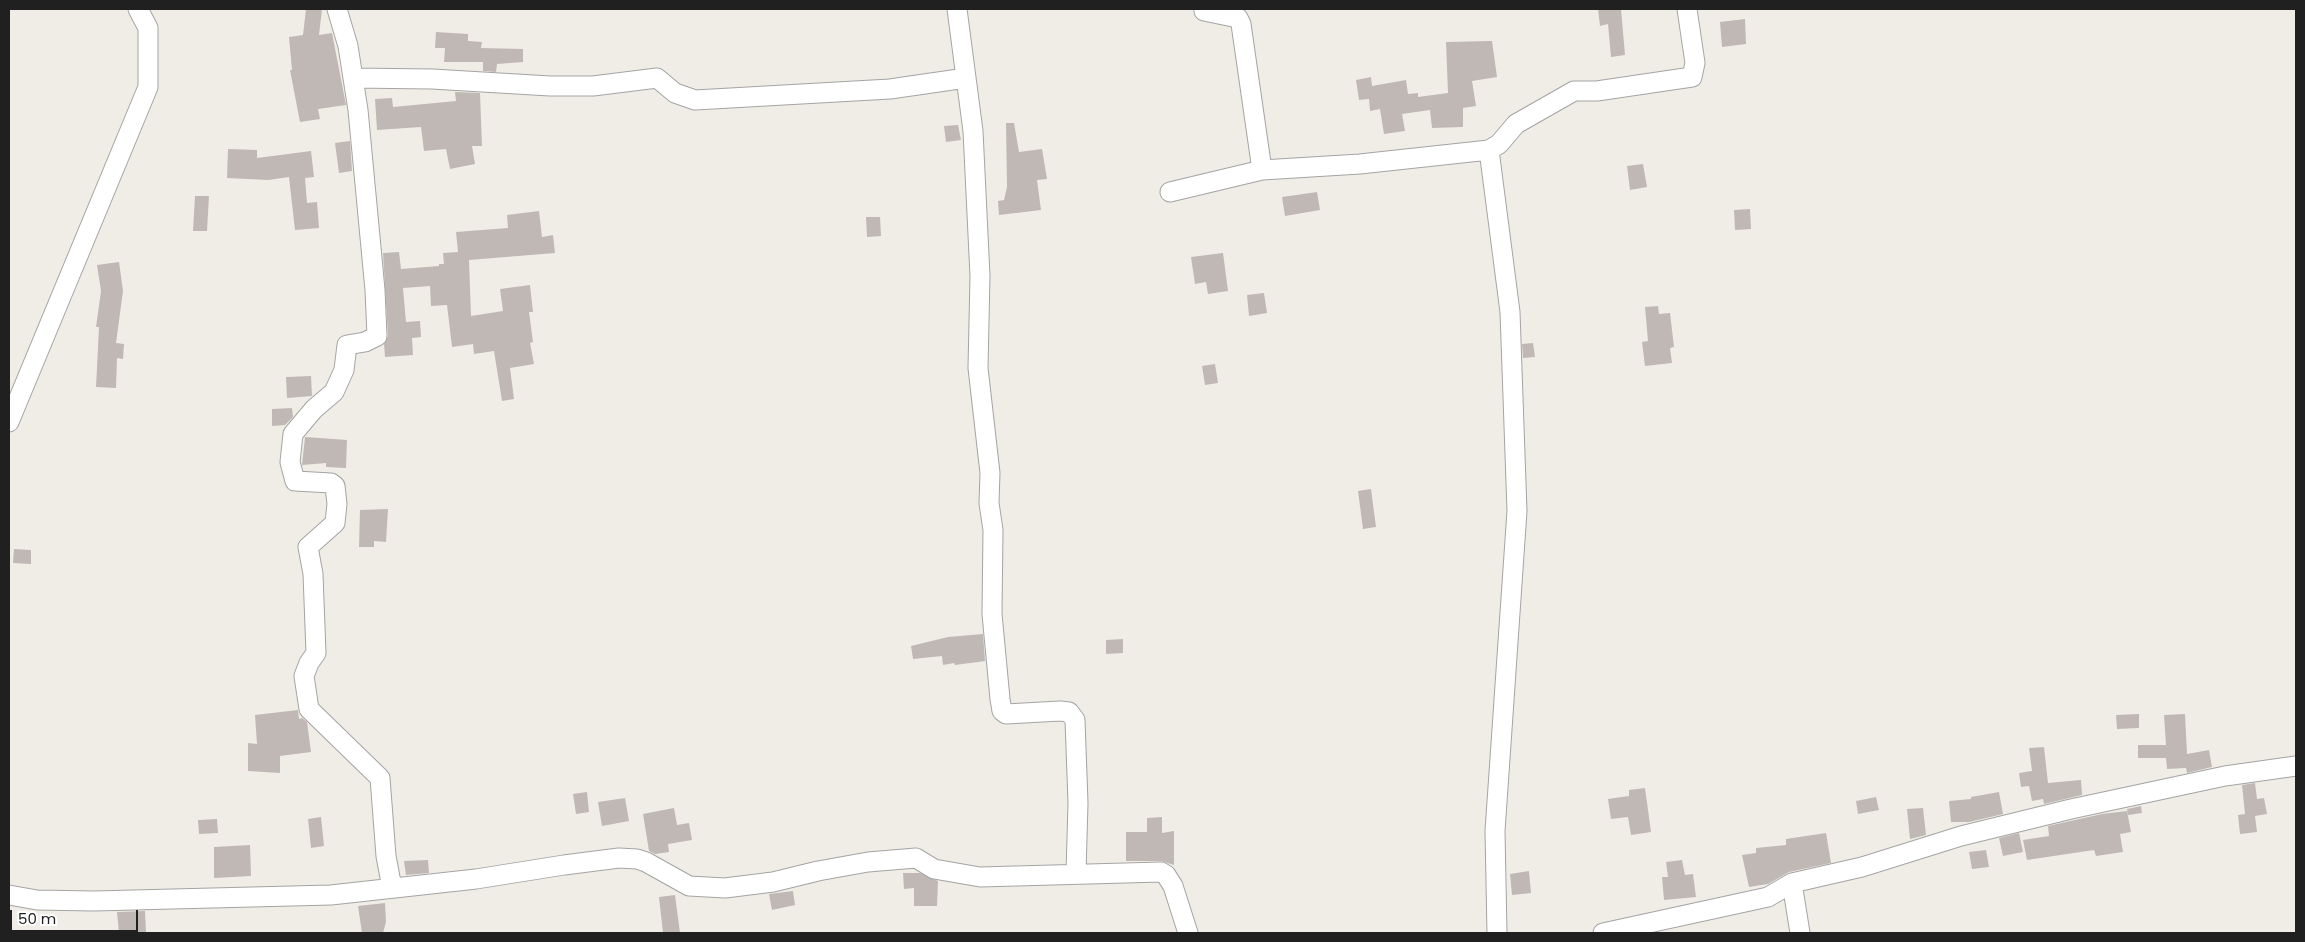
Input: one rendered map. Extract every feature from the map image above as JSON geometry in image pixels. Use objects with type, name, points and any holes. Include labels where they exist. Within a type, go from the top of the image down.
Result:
[{"type":"street","points":[[9,422],[148,87],[148,28],[138,9]]},
{"type":"street","points":[[337,9],[348,46],[363,157],[377,336],[365,342],[347,345],[344,370],[334,392],[314,409],[293,434],[290,462],[295,481],[331,483],[335,486],[337,504],[335,523],[308,547],[313,574],[316,653],[309,663],[304,676],[309,709],[380,778],[386,856],[392,888]]},
{"type":"street","points":[[957,9],[973,131],[980,276],[978,368],[990,473],[989,503],[993,530],[992,614],[1000,699],[1002,711],[1006,714],[1060,711],[1068,712],[1075,720],[1078,803],[1076,873]]},
{"type":"street","points":[[1170,192],[1262,170],[1360,164],[1489,150],[1499,144],[1516,124],[1574,90],[1597,91],[1692,77],[1695,63],[1687,9]]},
{"type":"street","points":[[1204,11],[1238,18],[1262,170]]},
{"type":"street","points":[[353,78],[432,78],[550,86],[593,86],[657,78],[675,93],[695,100],[890,89],[966,78]]},
{"type":"street","points":[[1489,150],[1510,312],[1517,511],[1495,831],[1497,933]]},
{"type":"street","points":[[1603,933],[1768,897],[1792,882],[1862,867],[1961,836],[2071,809],[2225,776],[2296,766]]},
{"type":"street","points":[[9,895],[38,900],[94,901],[285,898],[476,879],[564,864],[619,858],[637,859],[646,862],[689,886],[725,888],[773,882],[868,862],[916,858],[934,869],[980,877],[1154,871],[1166,875],[1179,901],[1188,933]]},
{"type":"street","points":[[1792,882],[1800,933]]},
{"type":"building","points":[[306,9],[322,9],[319,35],[332,33],[346,105],[318,109],[320,119],[300,122],[290,70],[292,70],[289,37],[303,35]]},
{"type":"building","points":[[1598,9],[1621,9],[1625,55],[1611,57],[1608,24],[1600,26]]},
{"type":"building","points":[[1745,19],[1746,44],[1722,47],[1720,22]]},
{"type":"building","points":[[436,32],[468,34],[468,41],[482,42],[481,48],[523,49],[523,62],[497,64],[496,72],[483,71],[483,62],[444,62],[445,48],[435,48]]},
{"type":"building","points":[[1492,41],[1497,77],[1472,81],[1476,106],[1463,108],[1463,127],[1432,128],[1430,110],[1402,114],[1405,131],[1384,134],[1380,109],[1370,111],[1369,99],[1359,100],[1356,80],[1371,77],[1372,86],[1406,80],[1408,94],[1418,93],[1418,97],[1448,93],[1446,42]]},
{"type":"building","points":[[455,92],[480,93],[482,146],[472,146],[475,164],[450,169],[446,149],[424,151],[421,127],[377,130],[375,99],[392,98],[393,107],[456,101]]},
{"type":"building","points":[[1006,123],[1014,123],[1019,152],[1042,149],[1047,179],[1037,180],[1041,210],[999,215],[998,201],[1004,200],[1007,187]]},
{"type":"building","points":[[958,125],[961,140],[946,142],[944,126]]},
{"type":"building","points":[[350,141],[352,171],[339,173],[335,143]]},
{"type":"building","points":[[228,149],[257,150],[257,158],[311,151],[314,177],[305,178],[307,203],[317,202],[319,228],[295,230],[289,177],[268,180],[227,178]]},
{"type":"building","points":[[1643,164],[1647,187],[1630,190],[1627,166]]},
{"type":"building","points":[[1317,192],[1320,210],[1285,216],[1282,197]]},
{"type":"building","points":[[195,196],[209,196],[207,231],[193,231]]},
{"type":"building","points":[[1750,209],[1751,229],[1735,230],[1734,210]]},
{"type":"building","points":[[539,211],[542,237],[553,235],[555,253],[469,260],[471,316],[503,311],[500,289],[530,285],[533,312],[529,312],[533,342],[530,343],[534,364],[510,368],[514,399],[502,401],[494,351],[474,354],[473,344],[452,347],[447,305],[431,306],[430,286],[403,288],[406,322],[420,321],[421,337],[412,338],[413,355],[385,357],[384,344],[388,336],[383,253],[399,252],[401,269],[439,266],[439,264],[444,264],[443,253],[458,252],[456,232],[508,228],[507,215]]},
{"type":"building","points":[[866,217],[880,217],[881,236],[867,237]]},
{"type":"building","points":[[1223,253],[1228,291],[1208,294],[1206,282],[1195,284],[1191,257]]},
{"type":"building","points":[[119,262],[123,291],[116,343],[124,344],[123,359],[117,358],[116,388],[96,387],[99,327],[96,327],[101,291],[97,265]]},
{"type":"building","points":[[1264,293],[1267,313],[1249,316],[1247,295]]},
{"type":"building","points":[[1658,306],[1659,314],[1670,313],[1674,347],[1670,348],[1672,363],[1645,366],[1642,342],[1648,341],[1645,307]]},
{"type":"building","points":[[1533,343],[1535,357],[1523,358],[1522,344]]},
{"type":"building","points":[[1215,364],[1218,383],[1205,385],[1202,366]]},
{"type":"building","points":[[311,376],[312,396],[287,398],[286,377]]},
{"type":"building","points":[[292,408],[293,417],[285,425],[272,426],[272,409]]},
{"type":"building","points":[[305,437],[347,440],[346,468],[326,467],[326,463],[302,465]]},
{"type":"building","points":[[1371,489],[1376,527],[1363,529],[1358,491]]},
{"type":"building","points":[[388,509],[386,542],[374,541],[374,547],[359,547],[360,510]]},
{"type":"building","points":[[14,549],[31,550],[31,564],[13,563]]},
{"type":"building","points":[[983,634],[985,661],[943,665],[942,656],[913,659],[911,646],[948,637]]},
{"type":"building","points":[[1123,639],[1123,653],[1106,654],[1106,640]]},
{"type":"building","points":[[298,710],[299,719],[302,718],[307,722],[311,752],[280,756],[280,773],[248,771],[248,743],[257,744],[255,715]]},
{"type":"building","points":[[2139,714],[2139,728],[2117,729],[2116,715]]},
{"type":"building","points":[[2185,714],[2187,754],[2209,750],[2212,767],[2187,773],[2186,768],[2167,769],[2166,758],[2138,758],[2138,745],[2166,745],[2164,715]]},
{"type":"building","points":[[2044,747],[2048,783],[2081,780],[2082,795],[2044,804],[2043,799],[2032,801],[2029,786],[2021,787],[2019,773],[2032,771],[2029,748]]},
{"type":"building","points":[[2255,783],[2257,799],[2264,798],[2267,814],[2255,816],[2257,832],[2240,834],[2238,815],[2245,814],[2242,785]]},
{"type":"building","points":[[1645,788],[1651,832],[1631,835],[1628,817],[1611,819],[1608,799],[1629,796],[1629,790]]},
{"type":"building","points":[[587,792],[589,812],[576,814],[573,794]]},
{"type":"building","points":[[1999,792],[2003,814],[1969,822],[1951,822],[1949,801],[1971,799],[1971,797]]},
{"type":"building","points":[[1876,797],[1879,810],[1858,814],[1856,801]]},
{"type":"building","points":[[625,798],[629,821],[602,826],[598,802]]},
{"type":"building","points":[[2141,806],[2142,813],[2128,815],[2127,809]]},
{"type":"building","points":[[674,808],[677,825],[689,823],[692,840],[668,844],[669,852],[655,854],[649,851],[643,814]]},
{"type":"building","points":[[1923,808],[1926,835],[1910,839],[1907,809]]},
{"type":"building","points":[[2127,811],[2131,832],[2120,834],[2123,852],[2096,856],[2094,850],[2027,860],[2023,840],[2049,836],[2048,826],[2102,814]]},
{"type":"building","points":[[321,817],[324,846],[311,848],[308,819]]},
{"type":"building","points":[[1162,817],[1162,833],[1174,831],[1174,865],[1161,861],[1126,861],[1126,832],[1147,832],[1147,818]]},
{"type":"building","points":[[217,819],[218,833],[199,834],[198,820]]},
{"type":"building","points":[[1826,833],[1831,863],[1789,872],[1768,884],[1749,887],[1742,855],[1756,853],[1756,848],[1786,845],[1786,839]]},
{"type":"building","points":[[2019,833],[2023,852],[2003,856],[1999,838]]},
{"type":"building","points":[[250,845],[251,876],[214,878],[214,847]]},
{"type":"building","points":[[1986,850],[1989,867],[1972,869],[1969,852]]},
{"type":"building","points":[[428,860],[429,873],[406,875],[404,861]]},
{"type":"building","points":[[1682,860],[1685,875],[1693,874],[1696,897],[1664,900],[1662,877],[1668,877],[1666,862]]},
{"type":"building","points":[[1529,871],[1531,893],[1512,895],[1510,874]]},
{"type":"building","points":[[903,873],[920,873],[938,881],[937,906],[914,906],[914,888],[904,889]]},
{"type":"building","points":[[793,891],[795,905],[772,910],[769,894]]},
{"type":"building","points":[[675,895],[680,933],[663,933],[659,897]]},
{"type":"building","points":[[385,903],[386,922],[383,933],[362,933],[358,906]]},
{"type":"building","points":[[145,911],[146,933],[119,933],[117,912]]}]
